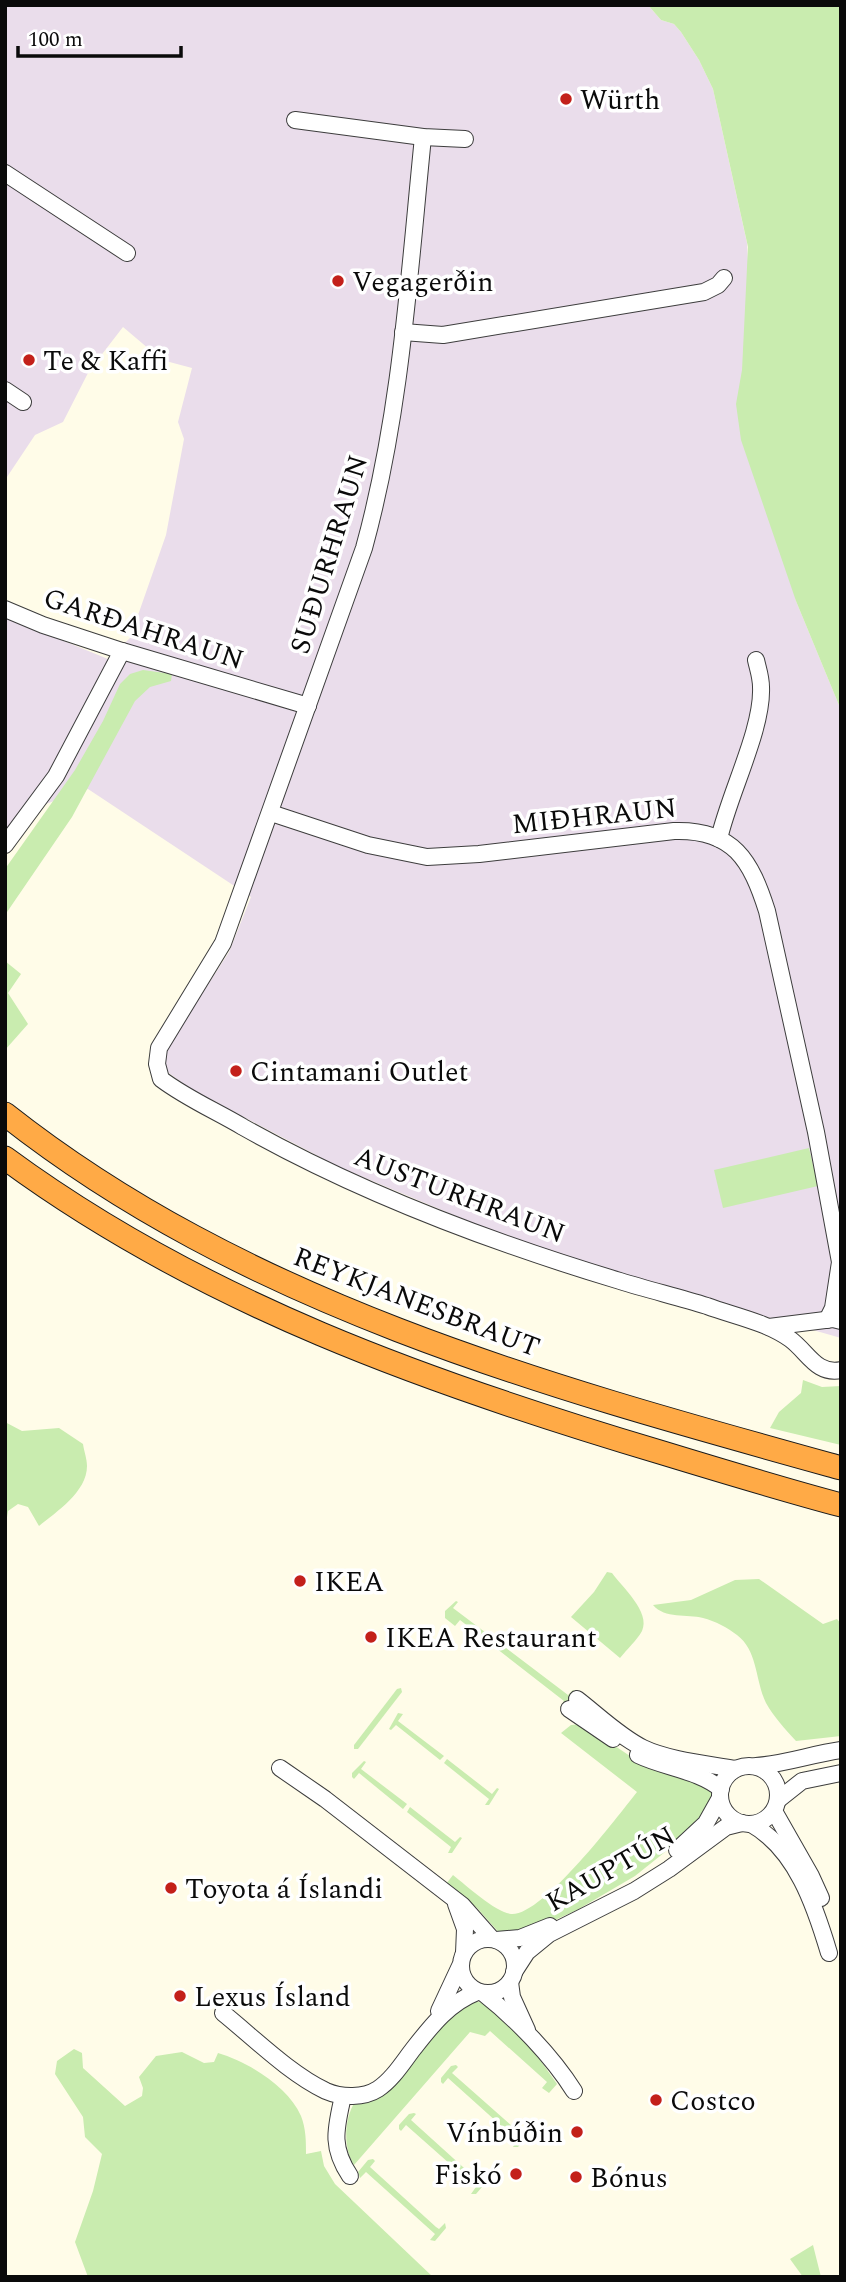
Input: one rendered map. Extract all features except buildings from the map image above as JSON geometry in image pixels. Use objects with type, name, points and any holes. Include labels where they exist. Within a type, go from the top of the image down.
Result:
[{"type":"highway","name":"REYKJANESBRAUT","points":[[5,1114],[57,1154],[187,1234],[342,1308],[519,1374],[841,1468]]},
{"type":"highway","points":[[5,1158],[70,1203],[163,1259],[314,1333],[439,1382],[514,1407],[767,1486],[841,1505]]},
{"type":"street","points":[[295,120],[423,137],[465,139]]},
{"type":"street","name":"SUÐURHRAUN","points":[[308,706],[364,548],[378,498],[390,437],[423,137]]},
{"type":"street","points":[[5,173],[127,253]]},
{"type":"street","points":[[403,332],[443,335],[669,298],[704,292],[718,285],[724,278]]},
{"type":"street","points":[[5,390],[23,402]]},
{"type":"street","name":"GARÐAHRAUN","points":[[5,609],[43,625],[122,651],[308,706]]},
{"type":"street","points":[[5,845],[56,776],[122,651]]},
{"type":"street","points":[[719,839],[759,714],[761,686],[756,660]]},
{"type":"street","points":[[271,813],[308,706]]},
{"type":"street","name":"MIÐHRAUN","points":[[271,813],[369,845],[427,857],[470,855],[674,831],[703,832],[730,845],[757,878],[816,1132],[840,1262],[840,1276],[829,1321]]},
{"type":"street","name":"AUSTURHRAUN","points":[[271,813],[223,943],[159,1048],[157,1064],[161,1079],[314,1165],[416,1211],[619,1281],[769,1327],[789,1339],[818,1367],[824,1370],[841,1370]]},
{"type":"street","points":[[808,1356],[808,1335],[829,1321]]},
{"type":"street","name":"AUSTURHRAUN","points":[[769,1327],[829,1321]]},
{"type":"street","points":[[834,1951],[793,1868],[772,1840],[727,1814],[720,1794],[705,1779],[639,1756],[576,1699],[638,1745],[681,1760],[734,1769],[748,1765],[771,1765],[798,1757],[841,1750]]},
{"type":"street","points":[[756,1766],[772,1775],[776,1783],[776,1806],[811,1875],[834,1951]]},
{"type":"street","name":"KAUPTÚN","points":[[280,1768],[325,1799],[470,1912],[494,1940],[503,1944],[513,1956],[512,1997],[530,2035]]},
{"type":"street","name":"KAUPTÚN","points":[[433,2023],[462,1959],[473,1943],[520,1938],[546,1928],[593,1905],[640,1877],[692,1838],[706,1823],[723,1781],[734,1769]]},
{"type":"street","name":"KAUPTÚN","points":[[343,2096],[358,2095],[379,2088],[393,2075],[433,2023],[458,2000],[480,1993],[498,1992],[512,1977],[527,1952],[549,1934],[634,1891],[726,1827],[760,1822],[802,1782],[841,1773]]},
{"type":"street","name":"KAUPTÚN","points":[[455,1901],[465,1929],[462,1977],[468,1986],[530,2035],[558,2066],[574,2091]]},
{"type":"street","points":[[223,2013],[297,2072],[327,2091],[343,2096],[335,2138],[337,2152],[350,2176]]},
{"type":"shaded area","points":[[5,5],[648,5],[661,20],[674,24],[699,60],[713,89],[747,243],[754,374],[796,601],[841,710],[841,1338],[694,1296],[506,1237],[339,1167],[192,1090],[162,1068],[167,1048],[229,952],[251,897],[88,789],[23,812],[5,831],[5,617],[108,659],[130,638],[166,535],[184,439],[178,422],[192,368],[162,360],[123,327],[89,371],[63,422],[35,435],[5,480]]},
{"type":"green space","points":[[648,5],[841,5],[841,710],[796,601],[741,440],[736,404],[742,370],[748,247],[713,89],[681,32],[674,24],[661,20]]},
{"type":"green space","points":[[143,670],[172,674],[171,681],[150,687],[135,701],[72,817],[5,915],[5,869],[75,770],[120,684],[130,674]]},
{"type":"green space","points":[[5,961],[21,974],[8,993],[28,1024],[5,1050]]},
{"type":"green space","points":[[809,1148],[818,1186],[723,1208],[714,1170]]},
{"type":"green space","points":[[803,1380],[822,1387],[841,1386],[841,1445],[770,1428],[779,1412],[801,1393]]},
{"type":"green space","points":[[5,1422],[22,1431],[59,1428],[83,1444],[87,1466],[82,1484],[62,1508],[39,1526],[28,1507],[18,1504],[8,1511],[5,1530]]},
{"type":"green space","points":[[607,1572],[612,1573],[643,1616],[642,1631],[620,1658],[571,1617],[594,1592]]},
{"type":"green space","points":[[759,1579],[823,1624],[837,1619],[841,1624],[841,1736],[796,1741],[766,1703],[753,1657],[737,1635],[712,1621],[670,1614],[653,1605],[691,1600],[735,1580]]},
{"type":"green space","points":[[458,1602],[453,1608],[568,1695],[575,1691],[566,1707],[560,1707],[564,1701],[460,1620],[455,1626],[445,1618],[445,1611]]},
{"type":"green space","points":[[401,1688],[402,1692],[358,1749],[354,1749],[354,1745],[397,1689]]},
{"type":"green space","points":[[398,1713],[403,1714],[398,1721],[444,1756],[440,1760],[396,1725],[389,1729]]},
{"type":"green space","points":[[582,1724],[633,1758],[706,1787],[713,1801],[690,1832],[635,1876],[577,1910],[546,1924],[503,1937],[477,1908],[446,1884],[453,1875],[497,1909],[511,1914],[524,1911],[541,1900],[578,1864],[637,1792],[561,1733],[571,1725]]},
{"type":"green space","points":[[447,1759],[492,1794],[499,1789],[489,1805],[485,1805],[489,1799],[444,1763]]},
{"type":"green space","points":[[366,1762],[361,1769],[407,1804],[403,1809],[359,1773],[354,1779],[352,1777],[352,1773]]},
{"type":"green space","points":[[410,1807],[455,1842],[462,1838],[452,1853],[448,1853],[451,1847],[407,1812]]},
{"type":"green space","points":[[473,2001],[489,2004],[531,2047],[557,2084],[549,2093],[542,2088],[547,2082],[490,2031],[485,2036],[470,2032],[354,2165],[348,2151],[346,2134],[355,2102],[446,2018]]},
{"type":"green space","points":[[74,2049],[82,2053],[83,2068],[125,2106],[142,2096],[143,2088],[139,2077],[156,2056],[182,2052],[204,2063],[214,2062],[218,2053],[254,2069],[277,2085],[295,2105],[304,2126],[306,2154],[321,2151],[324,2166],[335,2184],[433,2277],[88,2277],[75,2242],[93,2191],[102,2154],[85,2137],[83,2117],[55,2074],[57,2061]]},
{"type":"green space","points":[[451,2066],[458,2067],[452,2073],[522,2135],[527,2129],[529,2134],[518,2147],[513,2147],[517,2140],[448,2078],[443,2084],[441,2082],[441,2078]]},
{"type":"green space","points":[[409,2114],[416,2114],[411,2120],[474,2177],[480,2182],[486,2176],[487,2181],[476,2194],[471,2194],[476,2187],[406,2125],[401,2131],[399,2129],[399,2125]]},
{"type":"green space","points":[[368,2160],[375,2161],[370,2167],[436,2227],[439,2229],[445,2223],[446,2228],[435,2241],[430,2240],[435,2234],[366,2172],[360,2178],[358,2172]]},
{"type":"green space","points":[[813,2245],[821,2277],[803,2277],[790,2259]]},
{"type":"place","name":"Würth","points":[[566,99]]},
{"type":"place","name":"Vegagerðin","points":[[338,281]]},
{"type":"place","name":"Te & Kaffi","points":[[29,360]]},
{"type":"place","name":"Cintamani Outlet","points":[[236,1071]]},
{"type":"place","name":"IKEA","points":[[300,1581]]},
{"type":"place","name":"IKEA Restaurant","points":[[371,1637]]},
{"type":"place","name":"Toyota á Íslandi","points":[[171,1888]]},
{"type":"place","name":"Lexus Ísland","points":[[180,1996]]},
{"type":"place","name":"Costco","points":[[656,2100]]},
{"type":"place","name":"Vínbúðin","points":[[577,2132]]},
{"type":"place","name":"Fiskó","points":[[516,2174]]},
{"type":"place","name":"Bónus","points":[[576,2177]]}]
